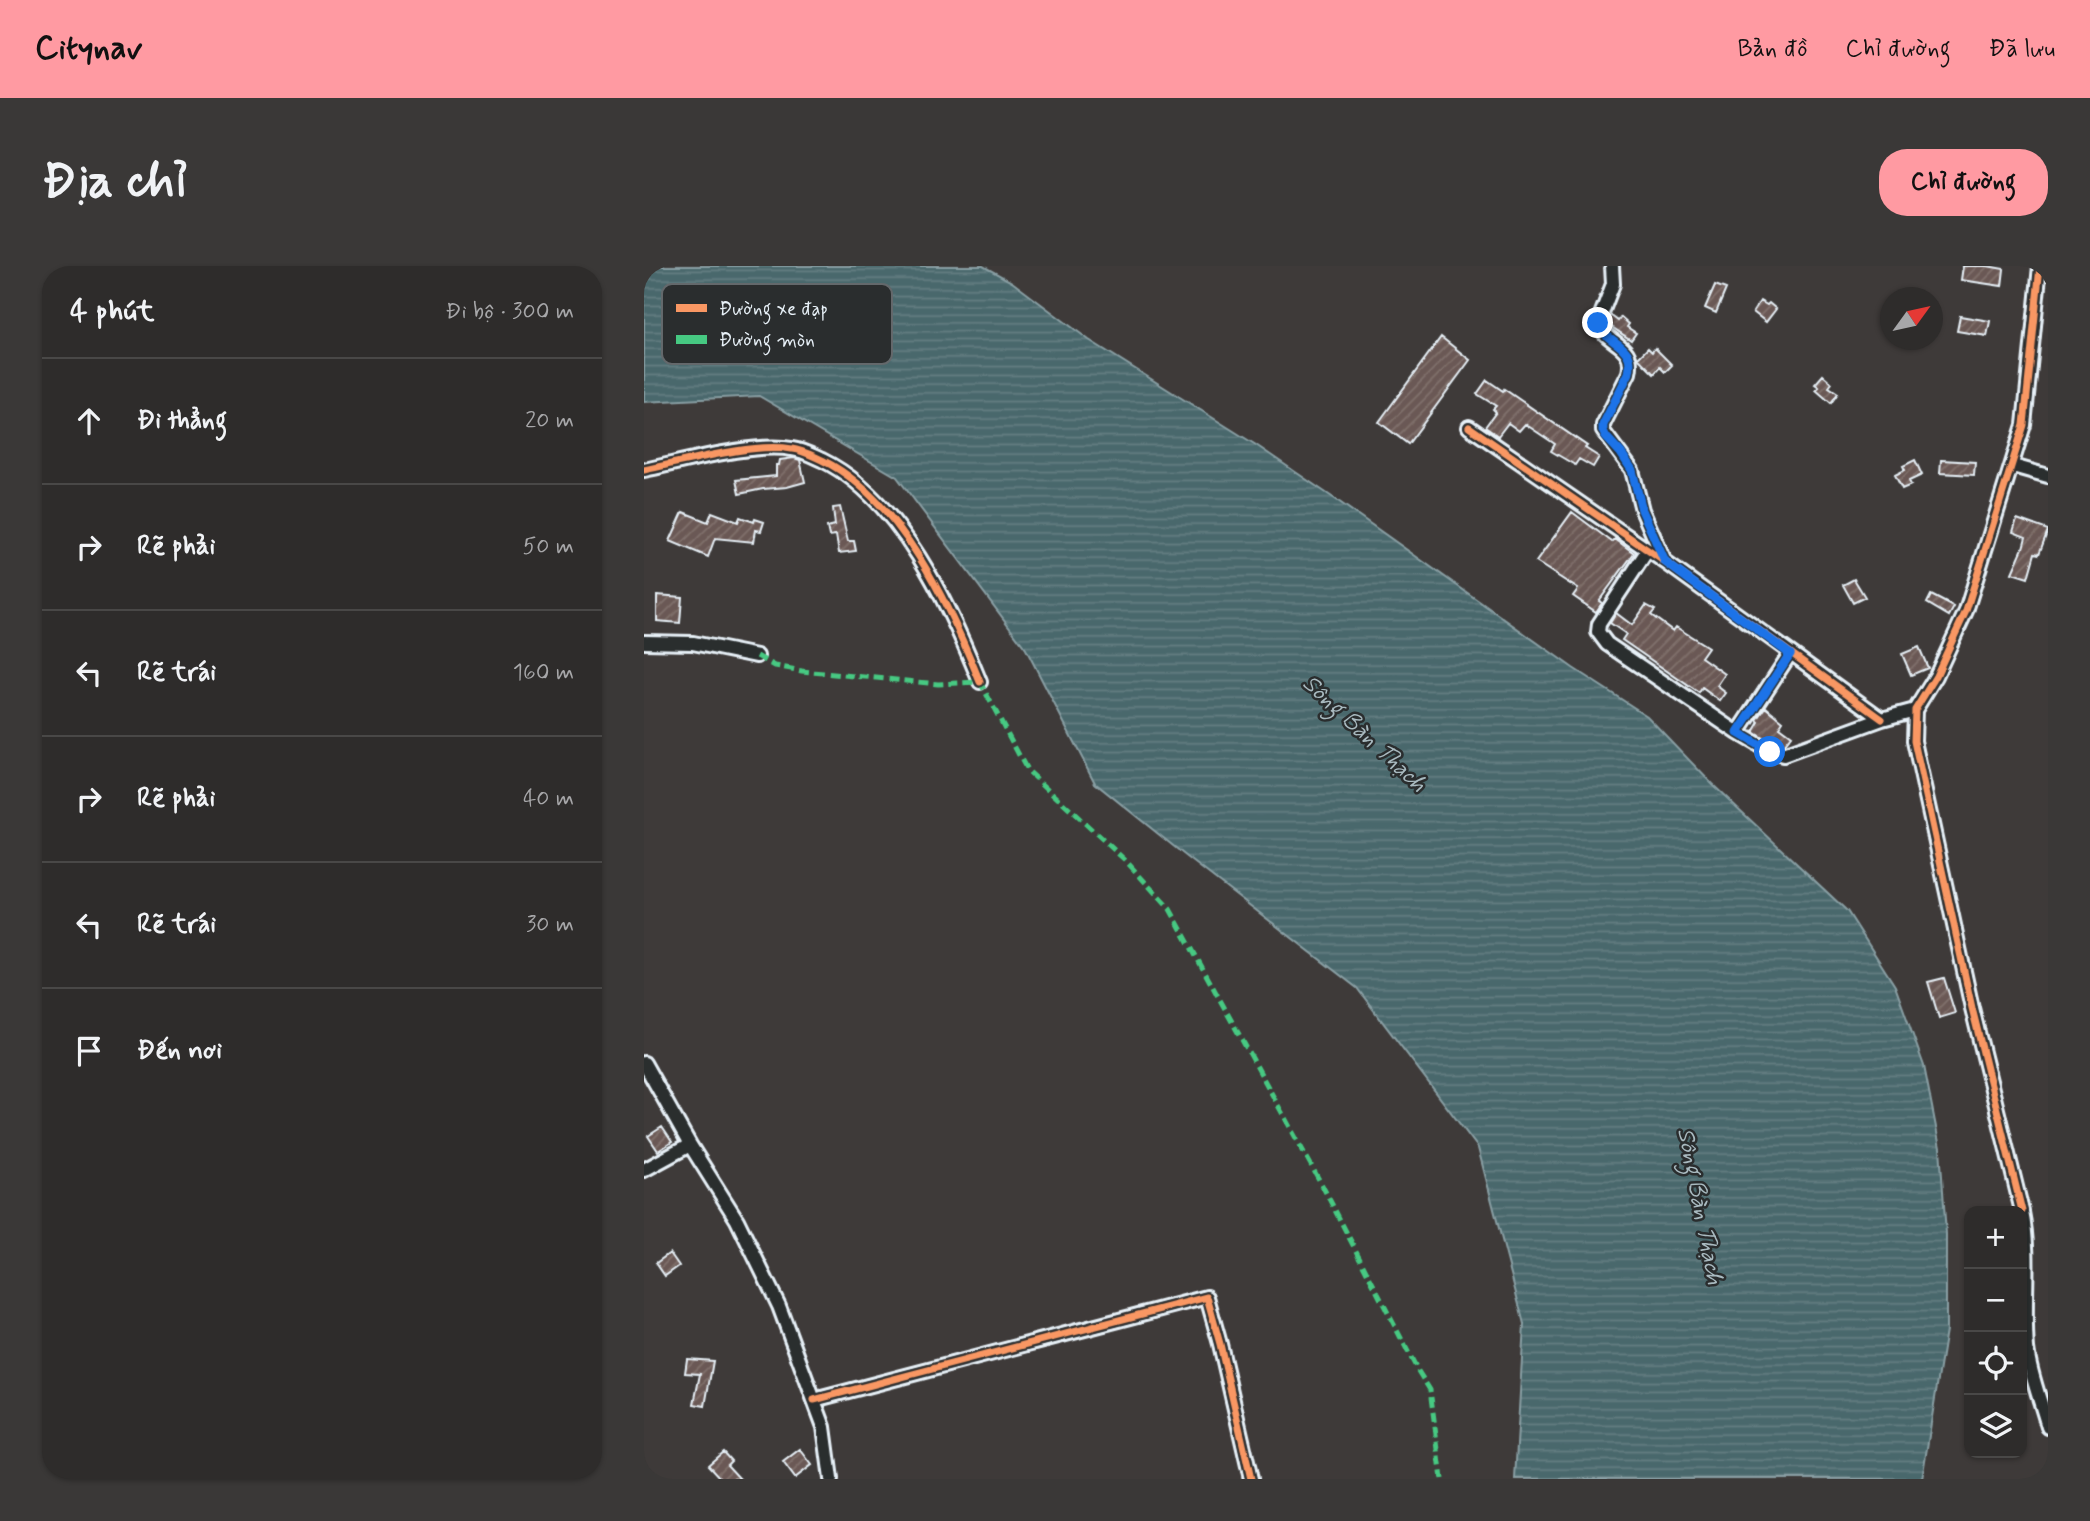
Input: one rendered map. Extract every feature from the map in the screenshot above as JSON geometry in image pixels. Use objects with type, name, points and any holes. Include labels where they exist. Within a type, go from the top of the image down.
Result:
[{"type":"street","points":[[1612,266],[1613,284],[1598,323],[1602,331],[1627,351],[1631,365],[1603,425],[1603,431],[1632,470],[1642,510],[1665,562]]},
{"type":"street","points":[[2021,1206],[1945,890],[1914,741],[1915,710],[1945,658],[1966,611],[2024,425],[2040,266]]},
{"type":"street","points":[[1469,427],[1665,562],[1882,719]]},
{"type":"street","points":[[644,470],[764,448],[793,449],[837,468],[870,493],[907,539],[956,622],[980,682]]},
{"type":"street","points":[[2013,466],[2048,476]]},
{"type":"street","points":[[1647,551],[1599,624],[1598,632],[1607,644],[1770,752],[1783,755],[1882,719],[1915,710]]},
{"type":"street","points":[[644,642],[694,643],[757,656]]},
{"type":"street","points":[[1738,733],[1790,654]]},
{"type":"street","points":[[644,1063],[737,1220],[779,1306],[824,1427],[831,1479]]},
{"type":"street","points":[[644,1170],[690,1144]]},
{"type":"street","points":[[2027,1250],[2027,1347],[2048,1427]]},
{"type":"street","points":[[814,1400],[1207,1297],[1251,1479]]},
{"type":"water","name":"Sông Bàn Thạch","points":[[644,266],[983,266],[1012,282],[1089,340],[1256,445],[1573,668],[1647,716],[1712,784],[1847,911],[1895,986],[1924,1066],[1940,1148],[1946,1234],[1946,1330],[1922,1479],[1515,1479],[1524,1324],[1478,1148],[1357,988],[1095,783],[1026,649],[897,477],[759,396],[644,402]]},
{"type":"building","points":[[1963,266],[2004,269],[2002,286],[1961,280]]},
{"type":"building","points":[[1715,285],[1726,289],[1716,313],[1705,308]]},
{"type":"building","points":[[1760,301],[1767,305],[1769,303],[1776,309],[1766,322],[1753,312]]},
{"type":"building","points":[[1610,315],[1618,321],[1621,317],[1629,324],[1627,327],[1636,333],[1631,340],[1609,325]]},
{"type":"building","points":[[1960,316],[1990,321],[1987,336],[1957,331]]},
{"type":"building","points":[[1441,337],[1470,360],[1408,444],[1379,422]]},
{"type":"building","points":[[1648,348],[1652,352],[1655,348],[1672,365],[1665,372],[1660,367],[1654,374],[1638,358]]},
{"type":"building","points":[[1823,375],[1832,383],[1829,387],[1838,393],[1831,403],[1816,390],[1819,387],[1815,384]]},
{"type":"building","points":[[1487,380],[1587,446],[1585,448],[1599,457],[1593,467],[1579,459],[1575,465],[1551,451],[1555,444],[1525,424],[1519,431],[1508,423],[1498,436],[1485,427],[1496,412],[1493,409],[1496,406],[1477,394]]},
{"type":"building","points":[[780,460],[800,460],[805,482],[739,494],[736,480],[776,476],[776,465],[779,465]]},
{"type":"building","points":[[1915,460],[1922,475],[1909,481],[1911,485],[1902,489],[1895,475],[1905,470],[1903,466]]},
{"type":"building","points":[[1941,460],[1975,462],[1974,475],[1940,473]]},
{"type":"building","points":[[840,507],[848,541],[854,541],[856,551],[839,553],[836,535],[829,536],[827,527],[835,525],[833,508]]},
{"type":"building","points":[[683,512],[708,522],[712,512],[738,522],[740,517],[764,522],[761,531],[756,530],[754,542],[715,538],[708,557],[670,541]]},
{"type":"building","points":[[1572,512],[1612,542],[1615,539],[1634,553],[1599,601],[1602,603],[1596,612],[1573,596],[1578,589],[1536,562]]},
{"type":"building","points":[[2017,519],[2048,530],[2039,554],[2035,553],[2028,578],[2012,573],[2026,537],[2013,532]]},
{"type":"building","points":[[1854,579],[1865,597],[1853,603],[1843,585]]},
{"type":"building","points":[[657,595],[682,597],[680,623],[657,621]]},
{"type":"building","points":[[1931,595],[1954,607],[1949,616],[1927,603]]},
{"type":"building","points":[[1646,605],[1655,610],[1651,615],[1673,631],[1676,627],[1708,647],[1701,657],[1725,674],[1717,686],[1726,693],[1720,701],[1702,688],[1699,693],[1622,640],[1626,634],[1610,623],[1616,613],[1632,625]]},
{"type":"building","points":[[1919,647],[1928,668],[1911,675],[1902,654]]},
{"type":"building","points":[[1766,707],[1783,721],[1779,727],[1791,736],[1783,746],[1773,744],[1753,732]]},
{"type":"building","points":[[1944,978],[1955,1013],[1939,1018],[1928,982]]},
{"type":"building","points":[[662,1127],[672,1142],[658,1151],[648,1136]]},
{"type":"building","points":[[670,1253],[679,1266],[665,1276],[656,1263]]},
{"type":"building","points":[[687,1359],[713,1361],[705,1406],[694,1404],[700,1374],[685,1373]]},
{"type":"building","points":[[800,1449],[812,1465],[795,1478],[783,1462]]},
{"type":"building","points":[[723,1452],[731,1461],[727,1465],[740,1479],[721,1479],[708,1465]]},
{"type":"marked path","points":[[757,656],[775,666],[802,671],[938,684],[980,682],[1027,770],[1125,860],[1170,909],[1323,1187],[1430,1390],[1442,1479]]},
{"type":"cycle path","points":[[2021,1206],[1972,1008],[1914,741],[1915,710],[1936,676],[1966,611],[2024,425],[2040,266]]},
{"type":"cycle path","points":[[1469,427],[1665,562],[1882,719]]},
{"type":"cycle path","points":[[644,470],[718,454],[776,448],[807,453],[850,477],[875,500],[919,556],[953,620],[980,682]]},
{"type":"cycle path","points":[[814,1400],[1207,1297],[1251,1479]]},
{"type":"route","points":[[1598,323],[1602,331],[1627,351],[1631,365],[1603,425],[1603,431],[1632,470],[1642,510],[1665,562],[1790,654],[1738,733],[1770,752]]}]
